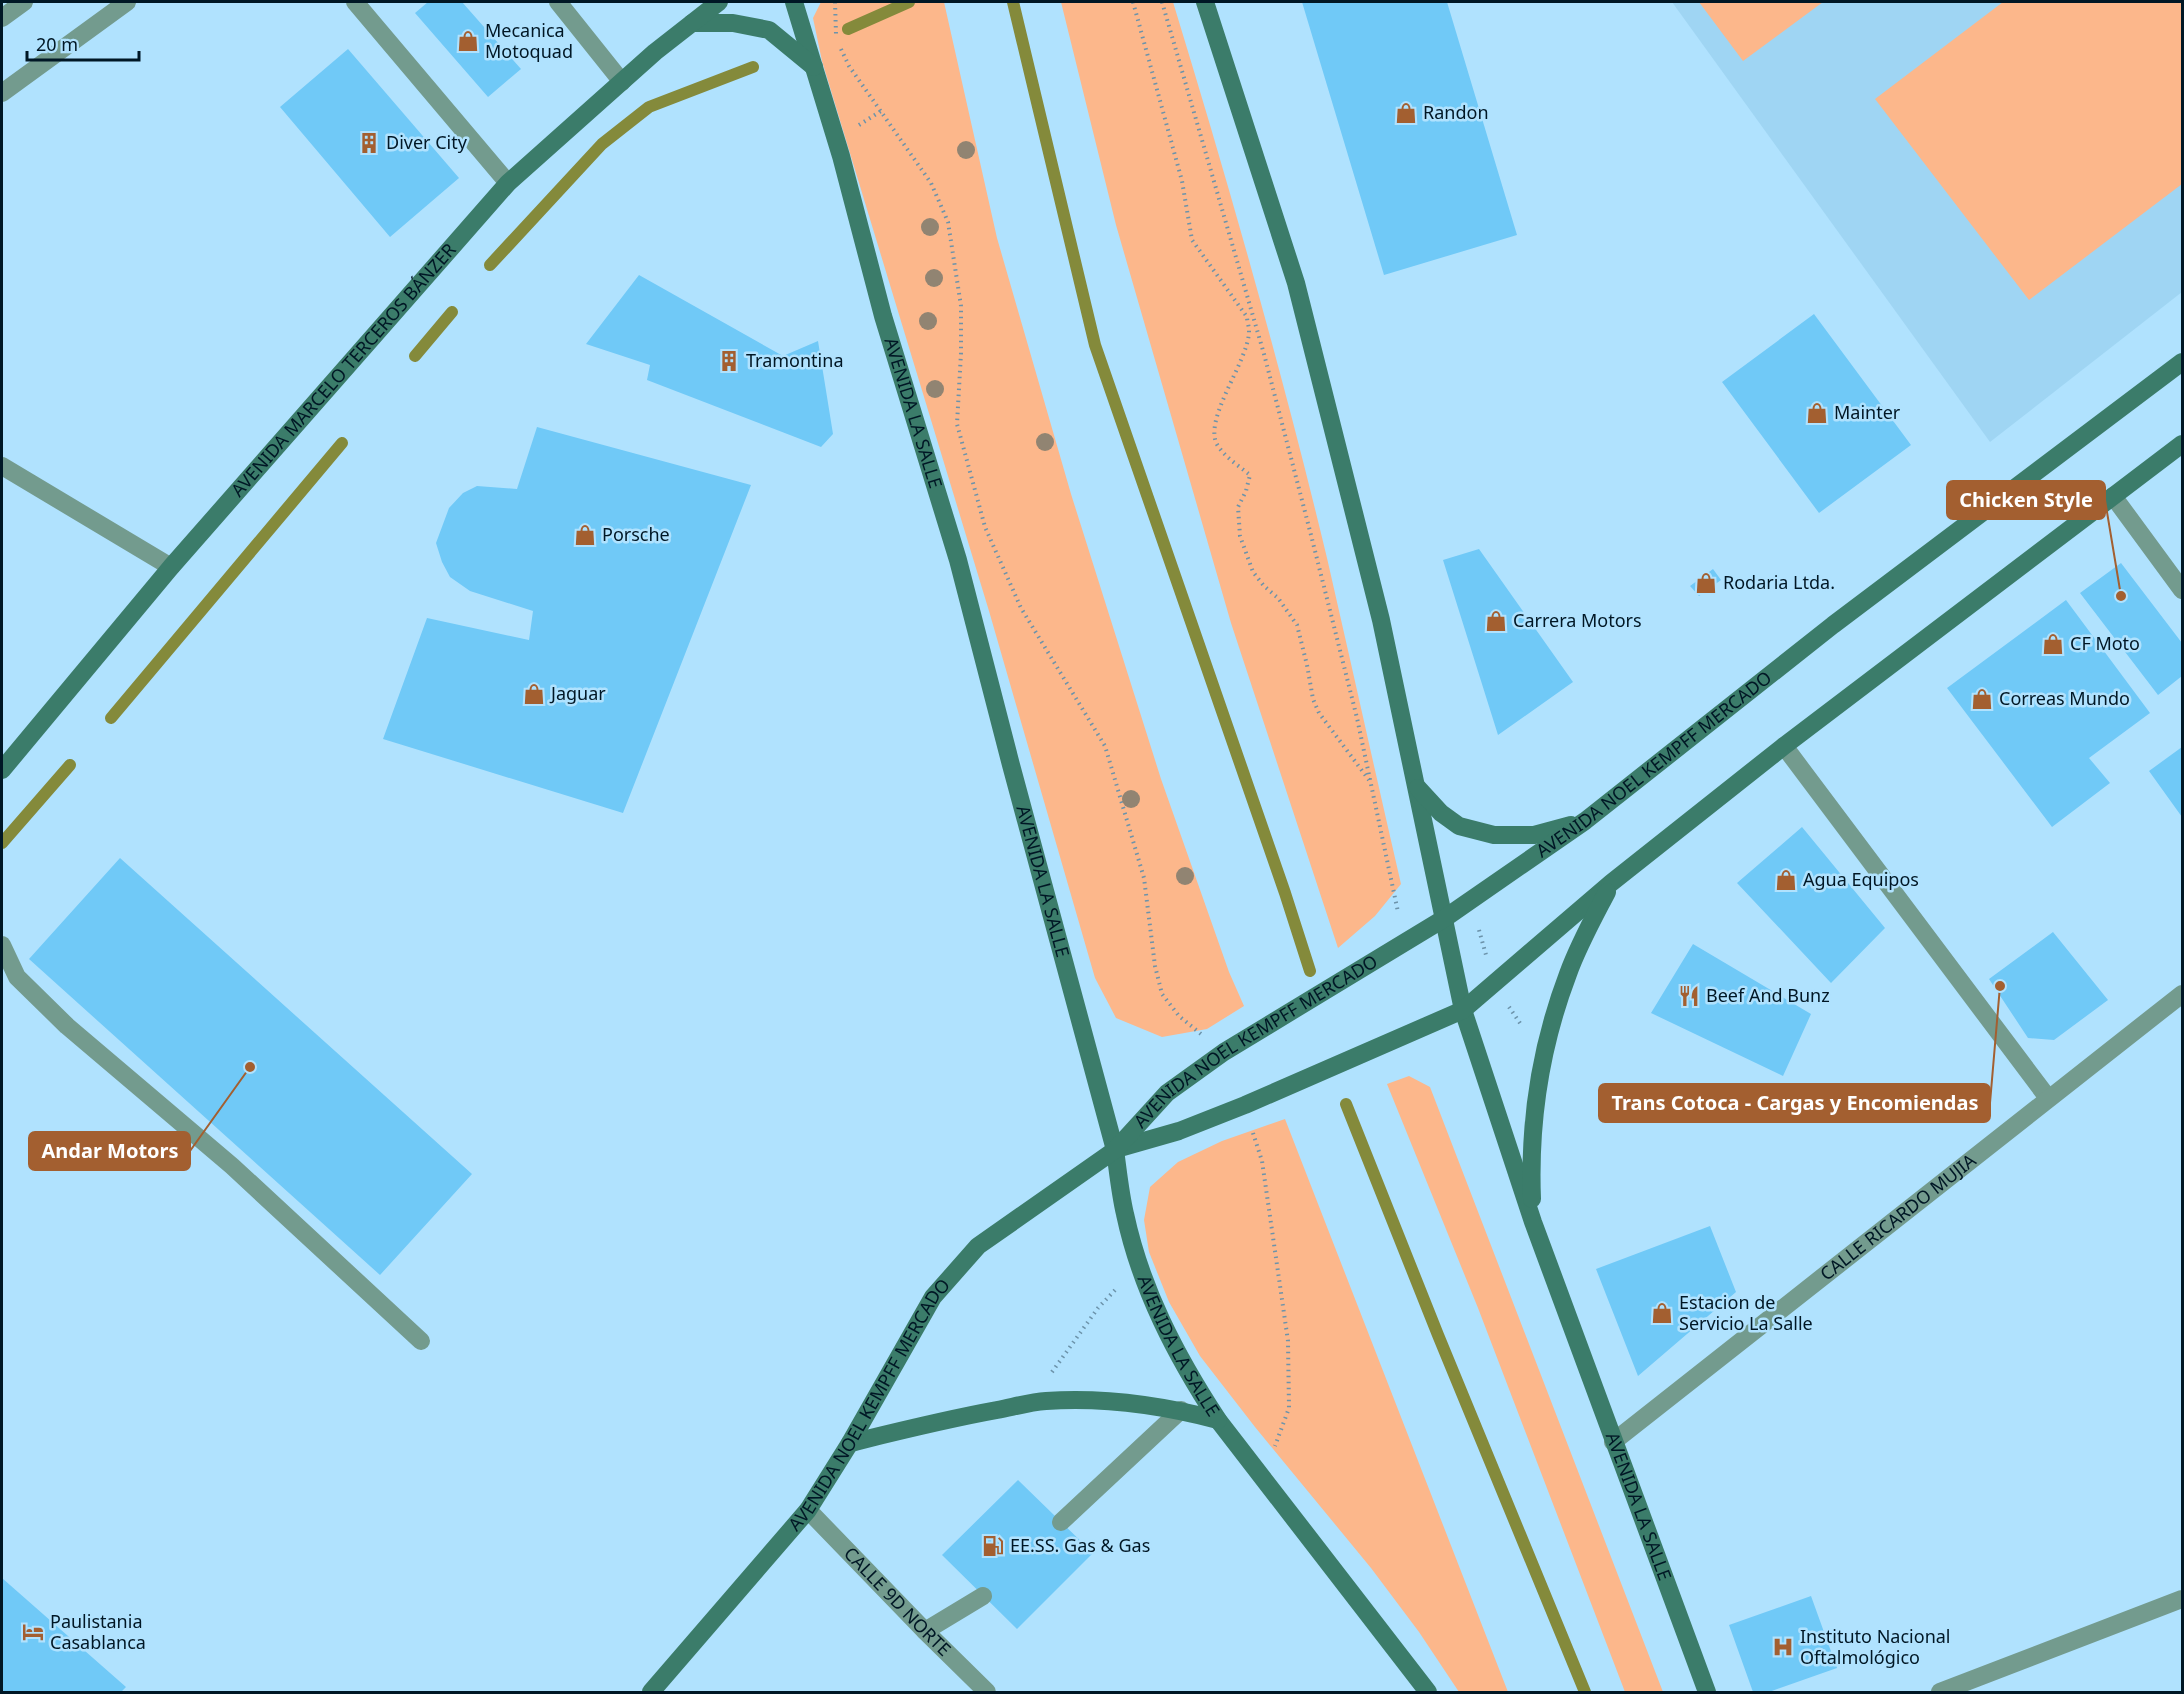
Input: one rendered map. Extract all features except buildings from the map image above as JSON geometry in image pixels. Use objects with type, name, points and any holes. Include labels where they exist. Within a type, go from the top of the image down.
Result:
[{"type":"main road","points":[[697,2],[692,23],[733,23],[769,30],[814,67]]},
{"type":"main road","name":"AVENIDA MARCELO TERCEROS BÁNZER","points":[[2,770],[171,567],[508,183],[655,52],[719,2]]},
{"type":"main road","name":"AVENIDA LA SALLE","points":[[794,2],[841,156],[883,316],[958,560],[1115,1150],[1125,1214],[1143,1277],[1168,1336],[1188,1375],[1218,1420],[1428,1692]]},
{"type":"main road","name":"AVENIDA LA SALLE","points":[[1205,2],[1296,283],[1381,620],[1463,1010],[1533,1221],[1613,1443],[1707,1692]]},
{"type":"main road","name":"AVENIDA NOEL KEMPFF MERCADO","points":[[651,1692],[808,1510],[850,1443],[933,1297],[978,1246],[1115,1150],[1167,1093],[1228,1049],[1445,918],[1585,821],[1833,625],[2182,362]]},
{"type":"main road","name":"AVENIDA NOEL KEMPFF MERCADO","points":[[1115,1150],[1179,1131],[1463,1010],[1611,883],[1784,746],[2182,444]]},
{"type":"main road","points":[[1416,786],[1441,813],[1459,826],[1494,835],[1534,835],[1585,821]]},
{"type":"main road","points":[[1533,1221],[1531,1171],[1534,1121],[1552,1022],[1568,974],[1611,883]]},
{"type":"main road","points":[[850,1443],[961,1416],[1044,1401],[1136,1402],[1181,1410],[1218,1420]]},
{"type":"street","points":[[2,18],[24,2]]},
{"type":"street","points":[[2,93],[128,2]]},
{"type":"street","points":[[355,2],[508,183]]},
{"type":"street","points":[[558,2],[622,82]]},
{"type":"street","points":[[2,466],[171,567]]},
{"type":"street","points":[[2113,496],[2182,590]]},
{"type":"street","points":[[1784,746],[2048,1098]]},
{"type":"street","points":[[2,945],[17,977],[67,1026],[232,1166],[421,1341]]},
{"type":"street","name":"CALLE RICARDO MUJIA","points":[[1613,1443],[2182,994]]},
{"type":"street","points":[[1061,1522],[1181,1410]]},
{"type":"street","name":"CALLE 9D NORTE","points":[[808,1510],[987,1692]]},
{"type":"street","points":[[925,1631],[983,1596]]},
{"type":"street","points":[[1940,1692],[2182,1599]]},
{"type":"path","points":[[835,2],[836,40],[849,66],[931,183],[948,222],[961,306],[957,424],[985,527],[1021,608],[1105,746],[1144,878],[1155,966],[1162,994],[1179,1016],[1228,1049]]},
{"type":"path","points":[[1133,2],[1182,181],[1192,240],[1247,317],[1249,332],[1241,360],[1221,404],[1213,433],[1217,445],[1250,474],[1246,491],[1238,507],[1243,545],[1252,572],[1278,598],[1297,625],[1313,699],[1319,713],[1371,783]]},
{"type":"path","points":[[1161,2],[1264,354],[1358,718],[1405,942]]},
{"type":"path","points":[[1253,1101],[1288,1341],[1289,1408],[1263,1478]]},
{"type":"path","points":[[1044,1401],[1047,1379],[1098,1308],[1117,1287],[1143,1277]]},
{"type":"shaded area","points":[[821,2],[944,2],[997,238],[1071,494],[1161,779],[1229,972],[1244,1006],[1207,1029],[1162,1037],[1116,1018],[1095,978],[989,611],[822,61],[813,18]]},
{"type":"shaded area","points":[[1061,2],[1173,2],[1214,140],[1254,278],[1310,488],[1401,884],[1375,916],[1338,948],[1231,623],[1116,225]]},
{"type":"shaded area","points":[[1672,2],[2182,2],[2182,292],[1990,442]]},
{"type":"shaded area","points":[[1699,2],[1823,2],[1743,61]]},
{"type":"shaded area","points":[[2003,2],[2182,2],[2182,184],[2029,300],[1875,99]]},
{"type":"shaded area","points":[[1409,1076],[1430,1087],[1663,1692],[1625,1692],[1478,1308],[1387,1084]]},
{"type":"shaded area","points":[[1285,1119],[1508,1692],[1459,1692],[1419,1632],[1371,1568],[1200,1356],[1169,1302],[1149,1252],[1144,1220],[1150,1187],[1178,1162],[1222,1141]]},
{"type":"waterway","points":[[848,29],[909,2]]},
{"type":"waterway","points":[[1013,2],[1095,345],[1310,971]]},
{"type":"waterway","points":[[490,265],[602,144],[649,107],[753,67]]},
{"type":"waterway","points":[[415,356],[452,312]]},
{"type":"waterway","points":[[111,718],[342,443]]},
{"type":"waterway","points":[[2,843],[70,765]]},
{"type":"waterway","points":[[1346,1104],[1585,1692]]},
{"type":"place","name":"Mecanica Motoquad","points":[[468,41]]},
{"type":"place","name":"Randon","points":[[1406,113]]},
{"type":"place","name":"Diver City","points":[[369,143]]},
{"type":"place","name":"Tramontina","points":[[729,361]]},
{"type":"place","name":"Mainter","points":[[1817,413]]},
{"type":"place","name":"Porsche","points":[[585,535]]},
{"type":"place","name":"Rodaria Ltda.","points":[[1706,583]]},
{"type":"place","name":"Chicken Style","points":[[2121,596]]},
{"type":"place","name":"Carrera Motors","points":[[1496,621]]},
{"type":"place","name":"CF Moto","points":[[2053,644]]},
{"type":"place","name":"Jaguar","points":[[534,694]]},
{"type":"place","name":"Correas Mundo","points":[[1982,699]]},
{"type":"place","name":"Agua Equipos","points":[[1786,880]]},
{"type":"place","name":"Trans Cotoca - Cargas y Encomiendas","points":[[2000,986]]},
{"type":"place","name":"Beef And Bunz","points":[[1689,996]]},
{"type":"place","name":"Andar Motors","points":[[250,1067]]},
{"type":"place","name":"Estacion de Servicio La Salle","points":[[1662,1313]]},
{"type":"place","name":"EE.SS. Gas & Gas","points":[[993,1546]]},
{"type":"place","name":"Paulistania Casablanca","points":[[33,1632]]},
{"type":"place","name":"Instituto Nacional Oftalmológico","points":[[1783,1647]]}]
